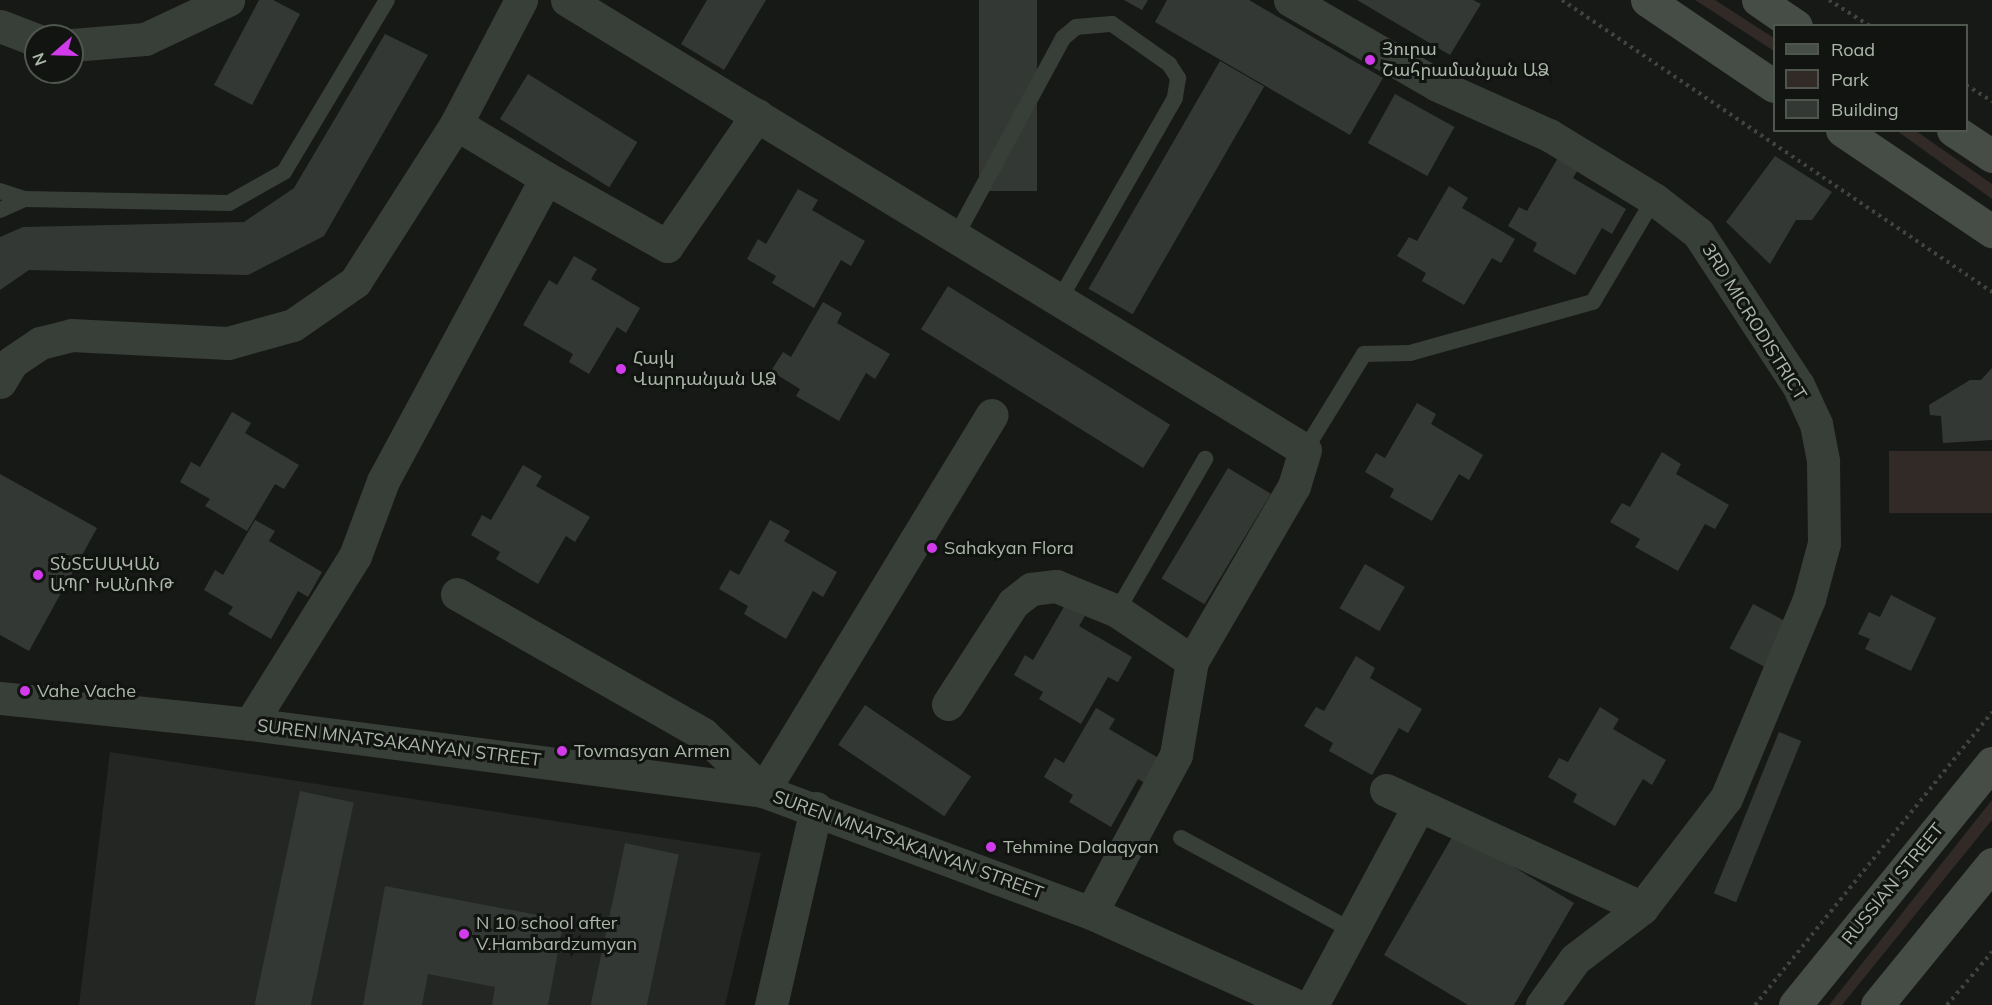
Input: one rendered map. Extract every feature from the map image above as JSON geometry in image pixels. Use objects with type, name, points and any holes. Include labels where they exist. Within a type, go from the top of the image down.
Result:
[{"type":"main road","points":[[1647,0],[1773,85]]},
{"type":"main road","points":[[1758,0],[1793,24]]},
{"type":"main road","points":[[1845,132],[1992,231]]},
{"type":"main road","points":[[1956,132],[1992,156]]},
{"type":"main road","name":"RUSSIAN STREET","points":[[1795,1005],[1992,763]]},
{"type":"main road","points":[[1877,1005],[1992,864]]},
{"type":"street","points":[[84,44],[145,39],[228,0]]},
{"type":"street","points":[[0,382],[12,362],[40,343],[71,334],[228,343],[293,325],[355,282],[456,124],[521,0]]},
{"type":"street","points":[[567,0],[1305,450],[1294,486],[1192,661],[1176,755],[1091,913]]},
{"type":"street","name":"3RD MICRODISTRICT","points":[[1290,0],[1437,85],[1549,135],[1654,199],[1698,233],[1798,385],[1823,461],[1824,543],[1809,599],[1726,798],[1642,908],[1575,959],[1542,1005]]},
{"type":"street","points":[[0,26],[24,35]]},
{"type":"street","points":[[456,124],[667,246],[758,115]]},
{"type":"street","points":[[250,724],[354,556],[383,482],[546,178]]},
{"type":"street","points":[[457,594],[703,734],[763,791],[992,415]]},
{"type":"street","points":[[948,704],[1013,603],[1031,589],[1056,586],[1117,611],[1192,661]]},
{"type":"street","name":"SUREN MNATSAKANYAN STREET","points":[[0,698],[250,724],[763,791],[816,808],[1091,913],[1296,1005]]},
{"type":"street","points":[[1386,790],[1418,807],[1466,822],[1642,908]]},
{"type":"street","points":[[1312,1005],[1418,807]]},
{"type":"street","points":[[771,1005],[816,808]]},
{"type":"lane","points":[[0,191],[25,199],[229,203],[284,172],[387,0]]},
{"type":"lane","points":[[956,236],[1063,39],[1084,24],[1113,24],[1169,64],[1178,78],[1175,98],[1060,299]]},
{"type":"lane","points":[[0,210],[25,199]]},
{"type":"lane","points":[[1305,450],[1364,354],[1410,353],[1593,302],[1654,199]]},
{"type":"lane","points":[[1117,611],[1205,459]]},
{"type":"lane","points":[[1182,838],[1353,931]]},
{"type":"path","points":[[1562,0],[1992,292]]},
{"type":"path","points":[[1829,0],[1867,24]]},
{"type":"path","points":[[1968,86],[1992,101]]},
{"type":"path","points":[[1755,1005],[1992,712]]},
{"type":"path","points":[[1947,1005],[1992,952]]},
{"type":"shaded area","points":[[110,752],[761,853],[725,1005],[79,1005]]},
{"type":"green space","points":[[1695,0],[1715,0],[1773,37],[1773,50]]},
{"type":"green space","points":[[1898,132],[1917,132],[1992,184],[1992,199]]},
{"type":"green space","points":[[1889,451],[1992,451],[1992,513],[1889,513]]},
{"type":"green space","points":[[1992,800],[1992,820],[1842,1005],[1829,1005]]},
{"type":"building","points":[[259,0],[273,0],[300,14],[252,105],[214,85]]},
{"type":"building","points":[[707,0],[766,0],[724,70],[681,44]]},
{"type":"building","points":[[979,0],[1037,0],[1037,191],[979,191]]},
{"type":"building","points":[[1124,0],[1148,0],[1142,10]]},
{"type":"building","points":[[1167,0],[1249,0],[1383,78],[1350,135],[1155,22]]},
{"type":"building","points":[[1357,0],[1473,0],[1481,4],[1450,55]]},
{"type":"building","points":[[385,34],[428,55],[324,236],[248,275],[29,270],[0,290],[0,237],[23,227],[244,222],[294,188]]},
{"type":"building","points":[[1220,61],[1264,86],[1133,314],[1088,289]]},
{"type":"building","points":[[528,74],[637,142],[609,187],[500,119]]},
{"type":"building","points":[[1395,94],[1454,127],[1427,176],[1368,143]]},
{"type":"building","points":[[1559,156],[1579,168],[1573,178],[1626,209],[1612,234],[1602,228],[1575,275],[1533,251],[1537,243],[1508,226],[1519,207],[1527,211]]},
{"type":"building","points":[[1775,156],[1832,192],[1812,220],[1796,220],[1770,264],[1726,222]]},
{"type":"building","points":[[1449,186],[1468,198],[1462,208],[1515,239],[1501,263],[1492,258],[1464,305],[1422,281],[1426,273],[1397,256],[1409,237],[1417,241]]},
{"type":"building","points":[[798,189],[818,200],[812,210],[865,241],[851,266],[841,260],[814,308],[772,283],[776,276],[747,259],[758,239],[766,244]]},
{"type":"building","points":[[574,256],[597,269],[591,279],[640,308],[626,333],[617,327],[589,374],[569,362],[573,354],[523,325],[549,280],[557,285]]},
{"type":"building","points":[[948,286],[1170,425],[1143,468],[921,329]]},
{"type":"building","points":[[823,302],[842,313],[837,323],[890,354],[875,379],[866,373],[839,421],[796,396],[800,389],[771,371],[783,352],[791,357]]},
{"type":"building","points":[[1992,368],[1992,440],[1943,443],[1941,416],[1930,415],[1929,405],[1970,380],[1981,380]]},
{"type":"building","points":[[1417,403],[1436,414],[1431,424],[1483,455],[1469,480],[1459,474],[1432,521],[1390,497],[1394,489],[1365,472],[1376,453],[1385,458]]},
{"type":"building","points":[[232,412],[251,423],[245,433],[299,465],[284,489],[275,484],[247,531],[205,506],[210,499],[180,482],[191,462],[200,467]]},
{"type":"building","points":[[1662,452],[1681,464],[1676,474],[1729,505],[1715,529],[1705,524],[1678,571],[1635,547],[1640,539],[1610,522],[1622,503],[1630,507]]},
{"type":"building","points":[[523,465],[542,476],[536,486],[590,517],[575,542],[566,536],[538,584],[496,559],[500,552],[471,535],[482,515],[491,520]]},
{"type":"building","points":[[1228,468],[1271,494],[1204,604],[1162,579]]},
{"type":"building","points":[[0,474],[97,528],[29,651],[0,635]]},
{"type":"building","points":[[255,520],[275,531],[269,541],[322,572],[308,597],[298,591],[271,639],[228,614],[233,607],[204,590],[215,570],[223,575]]},
{"type":"building","points":[[770,520],[790,531],[784,541],[837,572],[823,597],[813,591],[786,639],[744,614],[748,606],[719,589],[730,570],[739,575]]},
{"type":"building","points":[[1365,564],[1405,587],[1379,631],[1340,608]]},
{"type":"building","points":[[1891,595],[1936,618],[1911,671],[1865,649],[1870,639],[1858,634],[1869,612],[1880,617]]},
{"type":"building","points":[[1753,604],[1788,623],[1765,667],[1730,648]]},
{"type":"building","points":[[1065,605],[1085,616],[1079,626],[1132,657],[1118,682],[1108,677],[1081,724],[1039,699],[1043,692],[1014,675],[1025,655],[1033,660]]},
{"type":"building","points":[[1356,656],[1375,668],[1370,678],[1422,709],[1408,733],[1399,728],[1372,775],[1329,751],[1333,743],[1304,726],[1316,707],[1324,711]]},
{"type":"building","points":[[865,705],[971,777],[944,816],[838,745]]},
{"type":"building","points":[[1600,707],[1619,719],[1613,729],[1666,760],[1652,785],[1643,779],[1615,826],[1573,802],[1577,794],[1548,777],[1559,758],[1568,762]]},
{"type":"building","points":[[1096,708],[1115,719],[1109,729],[1162,760],[1148,785],[1138,779],[1111,827],[1069,802],[1073,795],[1044,777],[1055,758],[1064,763]]},
{"type":"building","points":[[1779,732],[1801,741],[1736,902],[1714,893]]},
{"type":"building","points":[[300,791],[354,802],[311,1005],[255,1004]]},
{"type":"building","points":[[1455,832],[1574,903],[1514,1005],[1468,1005],[1384,955]]},
{"type":"building","points":[[625,843],[679,854],[647,1005],[591,1004]]},
{"type":"building","points":[[385,886],[564,920],[548,1005],[492,1005],[495,987],[428,974],[422,1005],[363,1005]]},
{"type":"place","name":"Յուրա Շահրամանյան ԱՁ","points":[[1370,60]]},
{"type":"place","name":"Հայկ Վարդանյան ԱՁ","points":[[621,369]]},
{"type":"place","name":"Sahakyan Flora","points":[[932,548]]},
{"type":"place","name":"ՏՆՏԵՍԱԿԱՆ ԱՊՐ ԽԱՆՈՒԹ","points":[[38,575]]},
{"type":"place","name":"Vahe Vache","points":[[25,691]]},
{"type":"place","name":"Tovmasyan Armen","points":[[562,751]]},
{"type":"place","name":"Tehmine Dalaqyan","points":[[991,847]]},
{"type":"place","name":"N 10 school after V.Hambardzumyan","points":[[464,934]]}]
